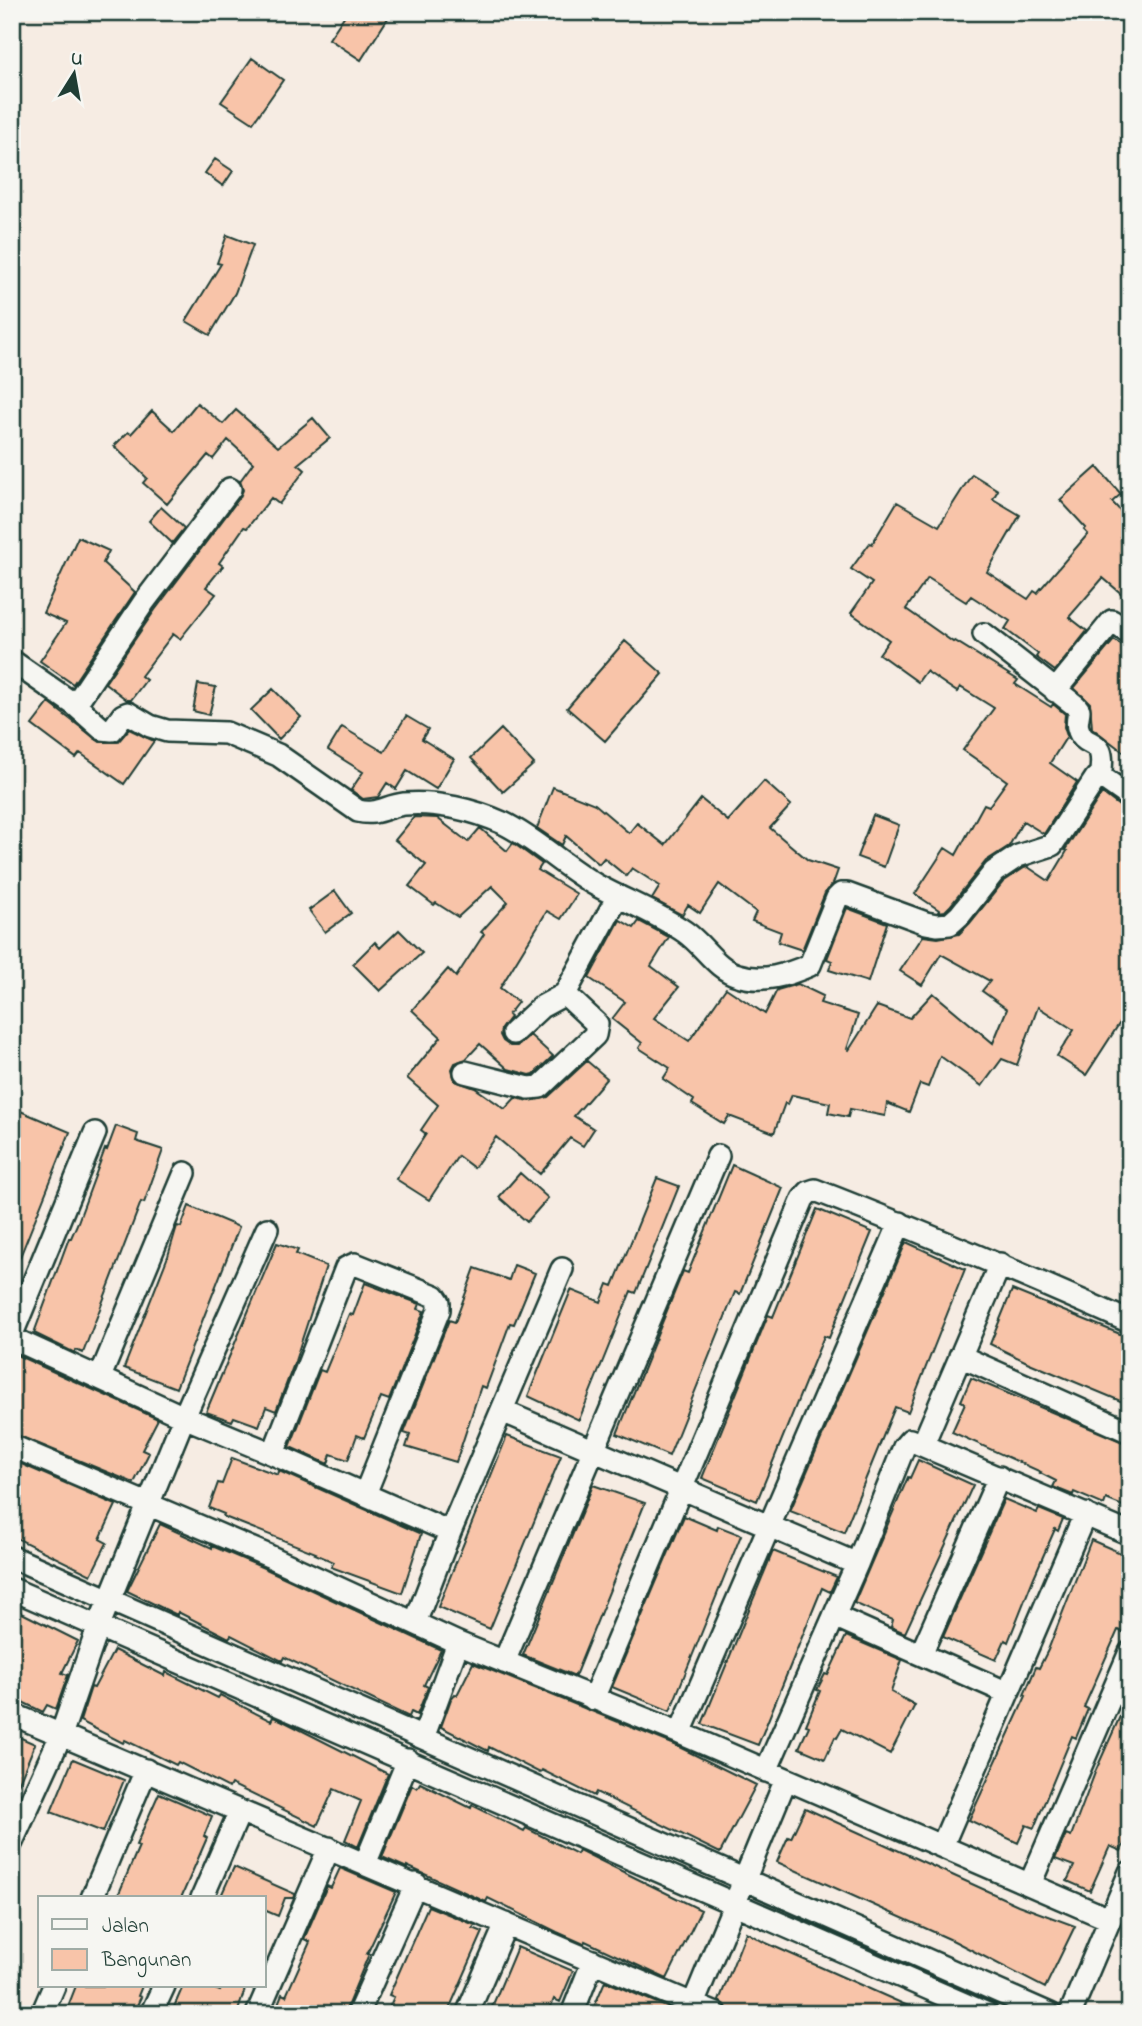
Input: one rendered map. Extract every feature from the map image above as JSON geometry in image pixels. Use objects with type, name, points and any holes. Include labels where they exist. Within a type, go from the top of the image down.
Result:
[{"type":"street","points":[[75,705],[144,602],[230,489]]},
{"type":"street","points":[[1055,691],[1112,621],[1130,634]]},
{"type":"street","points":[[984,634],[1076,706],[1079,710],[1078,728],[1081,734],[1100,750],[1103,759],[1100,777]]},
{"type":"street","points":[[12,661],[75,705],[102,729],[112,730],[123,715],[128,713],[150,726],[167,731],[226,733],[278,755],[358,811],[370,814],[400,805],[431,804],[501,822],[594,884],[686,933],[723,968],[734,974],[766,978],[791,974],[810,965],[841,894],[926,923],[950,924],[994,872],[1018,856],[1052,845],[1093,780],[1100,777]]},
{"type":"street","points":[[1100,777],[1130,797]]},
{"type":"street","points":[[513,1033],[541,1007],[565,994],[618,896]]},
{"type":"street","points":[[465,1072],[529,1088],[543,1086],[597,1030],[597,1024],[565,994]]},
{"type":"street","points":[[95,1133],[12,1336],[184,1418],[450,1532]]},
{"type":"street","points":[[504,1662],[718,1156]]},
{"type":"street","points":[[100,1377],[185,1173]]},
{"type":"street","points":[[593,1699],[680,1488],[808,1192],[815,1190],[900,1223],[1130,1322]]},
{"type":"street","points":[[680,1733],[900,1223]]},
{"type":"street","points":[[12,1842],[19,1809],[61,1735],[99,1625],[148,1504],[267,1229]]},
{"type":"street","points":[[272,1454],[346,1268],[355,1264],[435,1296],[439,1302],[439,1310],[365,1494]]},
{"type":"street","points":[[923,1444],[1000,1264]]},
{"type":"street","points":[[415,1623],[450,1532],[562,1269]]},
{"type":"street","points":[[960,1356],[1130,1432]]},
{"type":"street","points":[[502,1410],[857,1564]]},
{"type":"street","points":[[691,2009],[745,1879],[776,1775],[834,1616],[904,1447],[910,1440],[1130,1534]]},
{"type":"street","points":[[12,1446],[269,1556],[458,1643],[680,1733],[1109,1919]]},
{"type":"street","points":[[921,1654],[999,1477]]},
{"type":"street","points":[[942,1846],[1085,1514]]},
{"type":"street","points":[[12,1557],[1050,2014]]},
{"type":"street","points":[[12,1589],[987,2014]]},
{"type":"street","points":[[834,1616],[1008,1693]]},
{"type":"street","points":[[423,1738],[458,1643]]},
{"type":"street","points":[[1030,1884],[1130,1652]]},
{"type":"street","points":[[12,1714],[416,1884],[593,1961],[691,2009],[716,2014]]},
{"type":"street","points":[[365,1864],[408,1760]]},
{"type":"street","points":[[93,1896],[146,1770]]},
{"type":"street","points":[[203,1896],[240,1811]]},
{"type":"street","points":[[257,2014],[329,1848]]},
{"type":"street","points":[[1070,2014],[1130,1872]]},
{"type":"street","points":[[358,2014],[416,1884]]},
{"type":"street","points":[[467,2014],[506,1924]]},
{"type":"street","points":[[572,2014],[593,1961]]},
{"type":"street","points":[[42,2014],[53,1988]]},
{"type":"street","points":[[152,2014],[163,1988]]},
{"type":"building","points":[[347,12],[379,12],[388,18],[361,60],[329,39]]},
{"type":"building","points":[[252,58],[283,80],[253,123],[221,102]]},
{"type":"building","points":[[215,159],[233,171],[223,186],[205,173]]},
{"type":"building","points":[[227,235],[253,245],[235,293],[210,335],[186,321],[221,264],[217,263]]},
{"type":"building","points":[[197,403],[223,424],[236,410],[278,447],[313,418],[330,438],[298,464],[305,470],[279,504],[271,498],[247,528],[244,527],[219,563],[223,566],[206,587],[216,594],[180,639],[173,634],[141,676],[146,680],[131,700],[127,700],[105,683],[155,610],[240,497],[243,490],[240,481],[253,463],[228,440],[213,459],[208,455],[167,504],[143,483],[147,478],[114,446],[128,432],[131,434],[152,411],[174,431]]},
{"type":"building","points":[[1097,467],[1121,494],[1112,502],[1130,521],[1130,601],[1103,578],[1069,617],[1087,631],[1055,671],[1005,629],[1010,621],[971,596],[966,602],[928,578],[906,609],[953,642],[1018,680],[1015,684],[1051,707],[1053,704],[1065,714],[1064,727],[1067,736],[1050,763],[1077,782],[1044,834],[1023,821],[1009,846],[986,861],[950,906],[945,911],[938,912],[939,910],[915,894],[945,848],[956,855],[984,804],[989,806],[1007,781],[963,750],[994,708],[960,687],[957,692],[926,671],[918,682],[879,654],[889,640],[851,613],[872,583],[851,569],[870,543],[872,544],[897,502],[939,526],[972,474],[998,490],[993,499],[1020,515],[987,572],[1028,599],[1034,591],[1037,593],[1088,534],[1084,530],[1086,528],[1060,500]]},
{"type":"building","points":[[161,507],[184,528],[172,543],[149,521]]},
{"type":"building","points":[[78,537],[109,551],[103,563],[135,592],[73,684],[40,661],[66,623],[43,613]]},
{"type":"building","points":[[1114,640],[1130,652],[1130,757],[1092,728],[1090,703],[1074,688]]},
{"type":"building","points":[[625,641],[663,674],[605,741],[567,708]]},
{"type":"building","points":[[198,684],[216,687],[209,715],[193,711]]},
{"type":"building","points":[[273,689],[301,717],[279,739],[251,710]]},
{"type":"building","points":[[49,703],[100,742],[118,742],[129,729],[154,741],[124,784],[80,753],[76,758],[32,725]]},
{"type":"building","points":[[406,716],[428,729],[422,739],[454,759],[436,789],[407,771],[396,789],[387,783],[378,797],[363,799],[351,790],[363,772],[328,750],[342,727],[384,752]]},
{"type":"building","points":[[501,729],[534,764],[503,792],[471,758]]},
{"type":"building","points":[[764,781],[791,805],[770,828],[808,860],[838,870],[833,884],[825,893],[802,950],[778,942],[781,932],[752,921],[756,912],[719,884],[700,913],[688,905],[682,915],[652,899],[660,886],[632,868],[626,876],[604,858],[599,864],[566,836],[562,845],[537,828],[553,787],[595,804],[629,833],[637,823],[665,845],[701,799],[728,821]]},
{"type":"building","points":[[1102,793],[1122,808],[1130,810],[1130,1007],[1086,1075],[1057,1056],[1074,1030],[1038,1007],[1017,1065],[1002,1059],[982,1086],[940,1056],[928,1087],[920,1084],[909,1112],[887,1103],[885,1116],[850,1109],[848,1117],[828,1113],[830,1103],[792,1095],[788,1104],[785,1103],[774,1133],[729,1116],[724,1124],[692,1104],[694,1100],[663,1079],[670,1068],[639,1048],[642,1043],[612,1019],[625,1002],[589,978],[620,920],[634,928],[639,921],[669,937],[651,966],[679,987],[654,1018],[689,1041],[726,988],[765,1014],[777,990],[798,984],[823,996],[820,1003],[858,1015],[847,1049],[849,1050],[877,1006],[910,1018],[933,993],[993,1043],[1007,1009],[982,991],[990,981],[941,954],[922,985],[900,971],[923,936],[938,938],[959,934],[1003,882],[1024,868],[1028,867],[1049,881],[1067,851],[1065,850]]},
{"type":"building","points":[[873,815],[899,825],[884,867],[857,857]]},
{"type":"building","points":[[414,817],[437,818],[468,842],[480,828],[507,851],[513,843],[542,864],[538,870],[577,894],[561,919],[547,911],[500,988],[518,1002],[501,1029],[503,1041],[510,1046],[517,1046],[530,1035],[553,1056],[530,1075],[508,1069],[480,1044],[466,1059],[455,1063],[452,1069],[455,1081],[475,1088],[505,1109],[515,1098],[530,1101],[548,1097],[587,1061],[607,1078],[574,1116],[594,1129],[583,1146],[570,1138],[540,1174],[496,1137],[474,1168],[458,1156],[429,1200],[396,1179],[426,1134],[421,1130],[438,1105],[407,1078],[441,1037],[412,1010],[448,969],[456,977],[484,934],[481,932],[508,902],[492,886],[458,917],[436,903],[434,905],[409,886],[426,865],[395,840]]},
{"type":"building","points":[[335,891],[351,913],[325,932],[309,910]]},
{"type":"building","points":[[847,908],[887,923],[868,982],[829,970],[832,961],[827,959]]},
{"type":"building","points":[[399,930],[422,953],[380,991],[353,964],[375,942],[380,948]]},
{"type":"building","points":[[18,1110],[70,1132],[14,1272],[12,1126]]},
{"type":"building","points":[[116,1126],[138,1134],[136,1141],[163,1150],[83,1353],[76,1350],[75,1353],[34,1333],[69,1238],[78,1222]]},
{"type":"building","points":[[732,1165],[783,1188],[740,1294],[735,1292],[669,1456],[617,1434],[683,1271],[688,1273]]},
{"type":"building","points":[[520,1173],[548,1198],[527,1222],[499,1197]]},
{"type":"building","points":[[657,1178],[679,1186],[636,1293],[631,1291],[579,1420],[528,1396],[571,1290],[601,1302],[608,1284],[613,1286]]},
{"type":"building","points":[[189,1206],[239,1227],[176,1388],[124,1368],[177,1226],[181,1227]]},
{"type":"building","points":[[817,1209],[872,1232],[829,1338],[824,1336],[757,1501],[702,1478],[768,1315],[773,1317]]},
{"type":"building","points":[[906,1242],[965,1269],[908,1412],[895,1407],[844,1532],[790,1511]]},
{"type":"building","points":[[277,1243],[298,1250],[296,1254],[326,1266],[276,1411],[266,1407],[259,1426],[234,1417],[232,1421],[206,1412]]},
{"type":"building","points":[[514,1265],[535,1273],[514,1324],[510,1323],[486,1388],[481,1386],[456,1462],[406,1447],[410,1435],[404,1433],[449,1320],[455,1322],[475,1268],[509,1280]]},
{"type":"building","points":[[365,1283],[420,1304],[418,1309],[424,1311],[389,1400],[381,1397],[364,1438],[357,1435],[348,1460],[331,1454],[328,1464],[290,1447],[320,1370],[325,1372],[349,1314],[353,1315]]},
{"type":"building","points":[[1012,1290],[1130,1338],[1130,1405],[990,1344]]},
{"type":"building","points":[[12,1353],[158,1419],[142,1450],[149,1453],[134,1483],[12,1433]]},
{"type":"building","points":[[971,1378],[1130,1445],[1130,1509],[1106,1499],[1104,1505],[1074,1492],[1073,1495],[1053,1487],[1056,1481],[1041,1472],[952,1432],[965,1403],[961,1401]]},
{"type":"building","points":[[507,1436],[561,1456],[490,1629],[438,1607]]},
{"type":"building","points":[[232,1458],[278,1475],[279,1471],[421,1534],[402,1593],[331,1567],[334,1562],[316,1553],[227,1518],[209,1508],[218,1483],[222,1484]]},
{"type":"building","points":[[12,1460],[116,1505],[100,1539],[107,1543],[91,1575],[12,1536]]},
{"type":"building","points":[[918,1460],[973,1485],[905,1633],[891,1627],[893,1620],[854,1603],[908,1477],[910,1478]]},
{"type":"building","points":[[593,1485],[645,1503],[575,1676],[523,1655]]},
{"type":"building","points":[[1004,1499],[1037,1513],[1039,1509],[1063,1519],[1058,1531],[1055,1529],[1008,1642],[1005,1640],[996,1660],[943,1637]]},
{"type":"building","points":[[684,1516],[717,1530],[718,1526],[741,1535],[670,1711],[612,1687]]},
{"type":"building","points":[[160,1524],[266,1569],[441,1650],[424,1685],[428,1687],[417,1715],[411,1712],[409,1717],[284,1657],[282,1661],[231,1635],[229,1638],[178,1612],[177,1615],[127,1591]]},
{"type":"building","points":[[1091,1540],[1130,1557],[1130,1635],[1118,1630],[1084,1707],[1088,1709],[1076,1738],[1072,1736],[1034,1828],[1026,1825],[1018,1843],[969,1820],[1026,1696],[1024,1695],[1036,1667],[1039,1668],[1048,1650]]},
{"type":"building","points":[[773,1551],[837,1577],[830,1592],[822,1588],[758,1745],[702,1724]]},
{"type":"building","points":[[12,1608],[78,1641],[62,1673],[68,1675],[56,1709],[47,1705],[43,1712],[12,1697]]},
{"type":"building","points":[[846,1636],[902,1660],[891,1692],[915,1705],[890,1754],[842,1729],[837,1738],[835,1737],[825,1759],[799,1748],[820,1691],[817,1690],[825,1674],[828,1675]]},
{"type":"building","points":[[114,1650],[165,1676],[166,1672],[218,1698],[220,1695],[271,1721],[273,1717],[281,1720],[388,1774],[358,1847],[345,1840],[361,1801],[334,1789],[317,1826],[231,1784],[229,1788],[178,1762],[176,1765],[125,1740],[123,1743],[80,1721],[91,1687],[94,1688]]},
{"type":"building","points":[[473,1663],[675,1745],[756,1785],[720,1853],[596,1792],[594,1796],[489,1747],[488,1751],[441,1727],[451,1699],[457,1695]]},
{"type":"building","points":[[1130,1694],[1130,1831],[1121,1851],[1110,1846],[1090,1891],[1067,1881],[1074,1866],[1055,1859],[1066,1834],[1071,1836],[1096,1770]]},
{"type":"building","points":[[12,1734],[35,1744],[13,1797],[12,1797]]},
{"type":"building","points":[[73,1759],[124,1780],[103,1832],[51,1812]]},
{"type":"building","points":[[420,1783],[524,1831],[526,1828],[577,1854],[579,1850],[701,1910],[667,1979],[585,1941],[584,1944],[557,1932],[488,1898],[486,1902],[382,1857],[412,1785],[417,1788]]},
{"type":"building","points":[[159,1793],[212,1816],[204,1836],[207,1838],[182,1896],[118,1896],[139,1846],[136,1845]]},
{"type":"building","points":[[805,1808],[1018,1905],[1075,1926],[1045,1988],[954,1941],[777,1862]]},
{"type":"building","points":[[234,1867],[295,1894],[293,1898],[285,1898],[278,1916],[266,1911],[266,1896],[221,1896]]},
{"type":"building","points":[[340,1868],[396,1892],[367,1954],[344,2014],[274,2014],[282,1994],[286,1996],[310,1942],[304,1939],[327,1886],[331,1888]]},
{"type":"building","points":[[428,1906],[475,1925],[473,1928],[483,1932],[447,2014],[386,2014],[394,1997],[389,1995]]},
{"type":"building","points":[[746,1932],[926,2014],[729,2014],[726,2006],[719,2001]]},
{"type":"building","points":[[517,1947],[573,1971],[560,2002],[554,1999],[548,2014],[539,2014],[520,2006],[517,2014],[489,2014]]},
{"type":"building","points":[[605,1981],[676,2011],[676,2014],[636,2014],[619,2006],[618,2009],[614,2007],[611,2014],[591,2014]]},
{"type":"building","points":[[75,1988],[141,1988],[138,1996],[141,1997],[133,2014],[65,2014]]},
{"type":"building","points":[[182,1988],[212,1988],[220,1991],[222,1988],[245,1988],[237,2014],[171,2014]]}]
